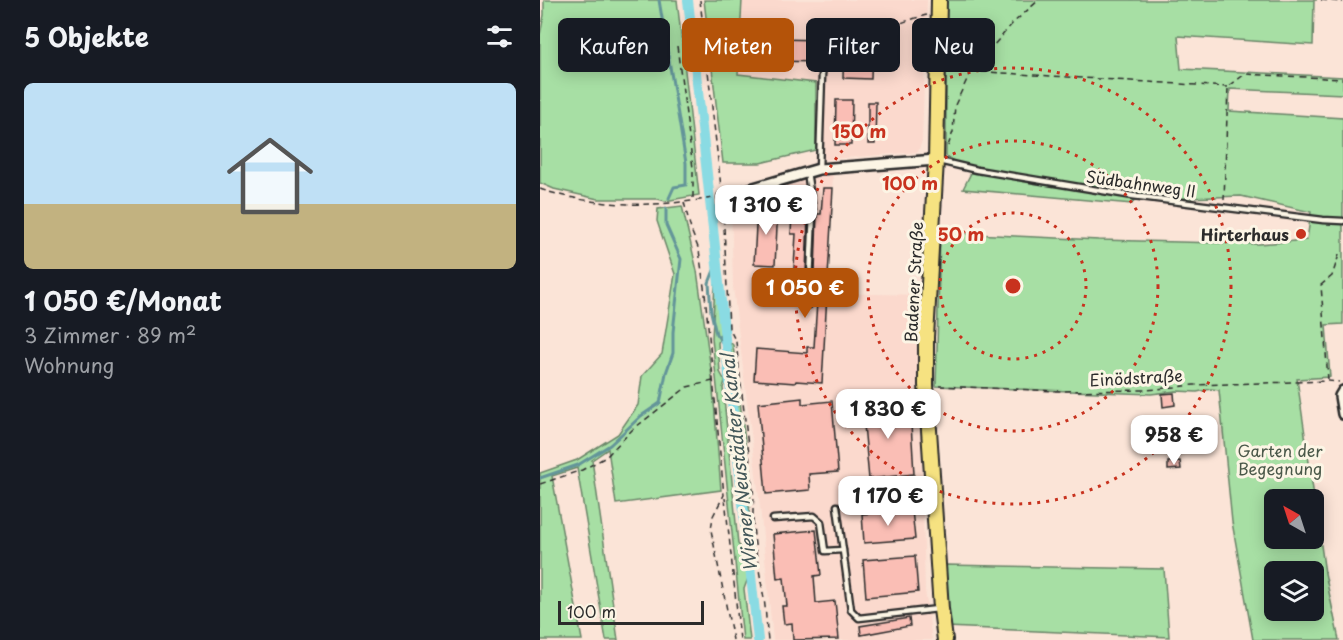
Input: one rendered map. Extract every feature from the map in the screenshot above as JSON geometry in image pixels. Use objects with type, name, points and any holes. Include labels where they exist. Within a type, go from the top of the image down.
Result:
[{"type":"main road","name":"Badener Straße","points":[[939,6],[936,160],[926,337],[926,385],[945,640]]},
{"type":"street","points":[[723,197],[819,169],[936,160]]},
{"type":"street","points":[[1343,389],[1340,396],[1343,414]]},
{"type":"lane","points":[[819,169],[822,72]]},
{"type":"lane","name":"Südbahnweg II","points":[[936,160],[977,170],[1133,196],[1323,220],[1343,220]]},
{"type":"lane","points":[[807,172],[813,211],[809,305]]},
{"type":"lane","points":[[837,506],[851,610],[859,618],[941,609]]},
{"type":"lane","points":[[773,519],[814,516],[821,522],[825,551],[843,550]]},
{"type":"path","points":[[700,0],[723,197],[729,328],[736,342],[754,498],[752,514],[757,563],[768,640]]},
{"type":"path","points":[[995,44],[1013,23],[1039,0]]},
{"type":"path","points":[[1322,0],[1343,2]]},
{"type":"path","points":[[900,22],[939,6]]},
{"type":"path","points":[[677,46],[693,168],[693,201]]},
{"type":"path","points":[[936,160],[948,146],[953,132],[955,105],[971,72]]},
{"type":"path","points":[[987,72],[1228,87],[1245,74],[1343,79]]},
{"type":"path","points":[[1224,207],[1228,87]]},
{"type":"path","points":[[540,189],[560,196],[612,204],[659,204],[723,197]]},
{"type":"path","points":[[684,202],[699,250],[705,294],[740,640]]},
{"type":"path","points":[[1328,381],[1321,285],[1332,276],[1339,255],[1343,255]]},
{"type":"path","points":[[540,484],[582,470],[606,457],[632,430],[687,387],[714,381]]},
{"type":"path","name":"Einödstraße","points":[[926,385],[1057,391],[1147,390],[1194,385],[1328,381],[1340,382],[1343,389]]},
{"type":"path","points":[[724,495],[713,516],[711,530],[733,640]]},
{"type":"shaded area","points":[[742,0],[927,0],[926,18],[912,18],[912,72],[924,72],[922,141],[918,152],[818,160],[816,83],[738,74],[738,72],[794,72],[794,18],[741,18]]},
{"type":"shaded area","points":[[833,172],[828,293],[923,295],[920,395],[925,590],[932,640],[773,640],[760,506],[733,287],[731,198],[814,174]]},
{"type":"green space","points":[[544,0],[677,0],[682,44],[682,72],[685,72],[699,195],[665,201],[598,199],[554,189],[540,183],[540,35]]},
{"type":"green space","points":[[704,0],[742,0],[741,18],[706,18]]},
{"type":"green space","name":"Garten der Begegnung","points":[[946,0],[1314,0],[1313,45],[1178,36],[1181,69],[1343,77],[1343,94],[1230,89],[1229,111],[1343,118],[1343,324],[1326,325],[1330,377],[1297,379],[1313,489],[1264,489],[1264,549],[1322,549],[1323,561],[1264,561],[1264,621],[1324,621],[1324,566],[1339,640],[1253,640],[1232,522],[1219,390],[1151,394],[936,386],[940,234],[1259,244],[1307,240],[1311,212],[1241,196],[1134,200],[1132,204],[963,189],[971,173],[946,156],[946,72],[995,72],[995,18],[946,18]]},
{"type":"green space","points":[[712,72],[738,72],[738,74],[816,83],[816,150],[760,163],[723,163]]},
{"type":"green space","points":[[682,206],[697,271],[712,377],[721,490],[616,504],[608,449],[592,460],[618,640],[606,640],[577,468],[552,476],[582,640],[540,640],[540,473],[577,460],[618,434],[638,405],[642,376],[662,354],[675,274],[657,221],[658,209]]},
{"type":"green space","points":[[715,284],[721,331],[718,343],[720,372],[725,381],[723,388],[738,544],[746,553],[748,578],[744,589],[750,640],[743,640],[712,338]]},
{"type":"green space","points":[[730,342],[733,345],[751,490],[749,514]]},
{"type":"green space","points":[[945,565],[1164,569],[1169,637],[947,627]]},
{"type":"building","points":[[794,39],[806,40],[806,62],[794,61]]},
{"type":"building","points":[[843,72],[871,72],[871,79],[843,78]]},
{"type":"building","points":[[836,100],[852,100],[851,145],[835,145]]},
{"type":"building","points":[[868,102],[876,102],[875,144],[868,144]]},
{"type":"building","points":[[823,188],[833,188],[822,383],[754,380],[756,349],[807,353],[807,347],[814,347],[817,302],[814,302],[817,214],[821,214]]},
{"type":"building","points":[[757,207],[778,208],[775,265],[754,264]]},
{"type":"building","points":[[792,213],[808,214],[805,302],[792,301],[796,234],[791,234]]},
{"type":"building","points":[[1174,393],[1175,405],[1163,407],[1162,394]]},
{"type":"building","points":[[802,398],[802,404],[832,401],[838,472],[809,474],[810,490],[766,494],[758,403]]},
{"type":"building","points":[[862,403],[910,407],[914,474],[869,479]]},
{"type":"building","points":[[1177,422],[1178,435],[1154,434],[1154,425]]},
{"type":"building","points":[[1180,461],[1181,469],[1168,470],[1168,462]]},
{"type":"building","points":[[912,510],[915,539],[864,543],[862,514]]},
{"type":"building","points":[[816,530],[821,575],[814,576],[816,603],[835,601],[839,639],[793,640],[792,623],[784,624],[782,606],[787,606],[784,578],[777,579],[773,534]]},
{"type":"building","points":[[915,556],[918,592],[866,597],[863,560]]},
{"type":"building","points":[[909,618],[910,626],[861,635],[860,626]]},
{"type":"waterway","points":[[659,0],[686,163],[686,185],[674,187],[669,198]]},
{"type":"waterway","name":"Wiener Neustädter Kanal","points":[[688,0],[758,640]]},
{"type":"waterway","points":[[540,478],[578,465],[610,445],[641,416],[660,403],[673,353],[681,259],[666,225],[666,208]]},
{"type":"waterway","points":[[716,265],[709,283],[711,312],[716,334],[726,348]]},
{"type":"place","name":"Hirterhaus","points":[[1301,234]]}]
